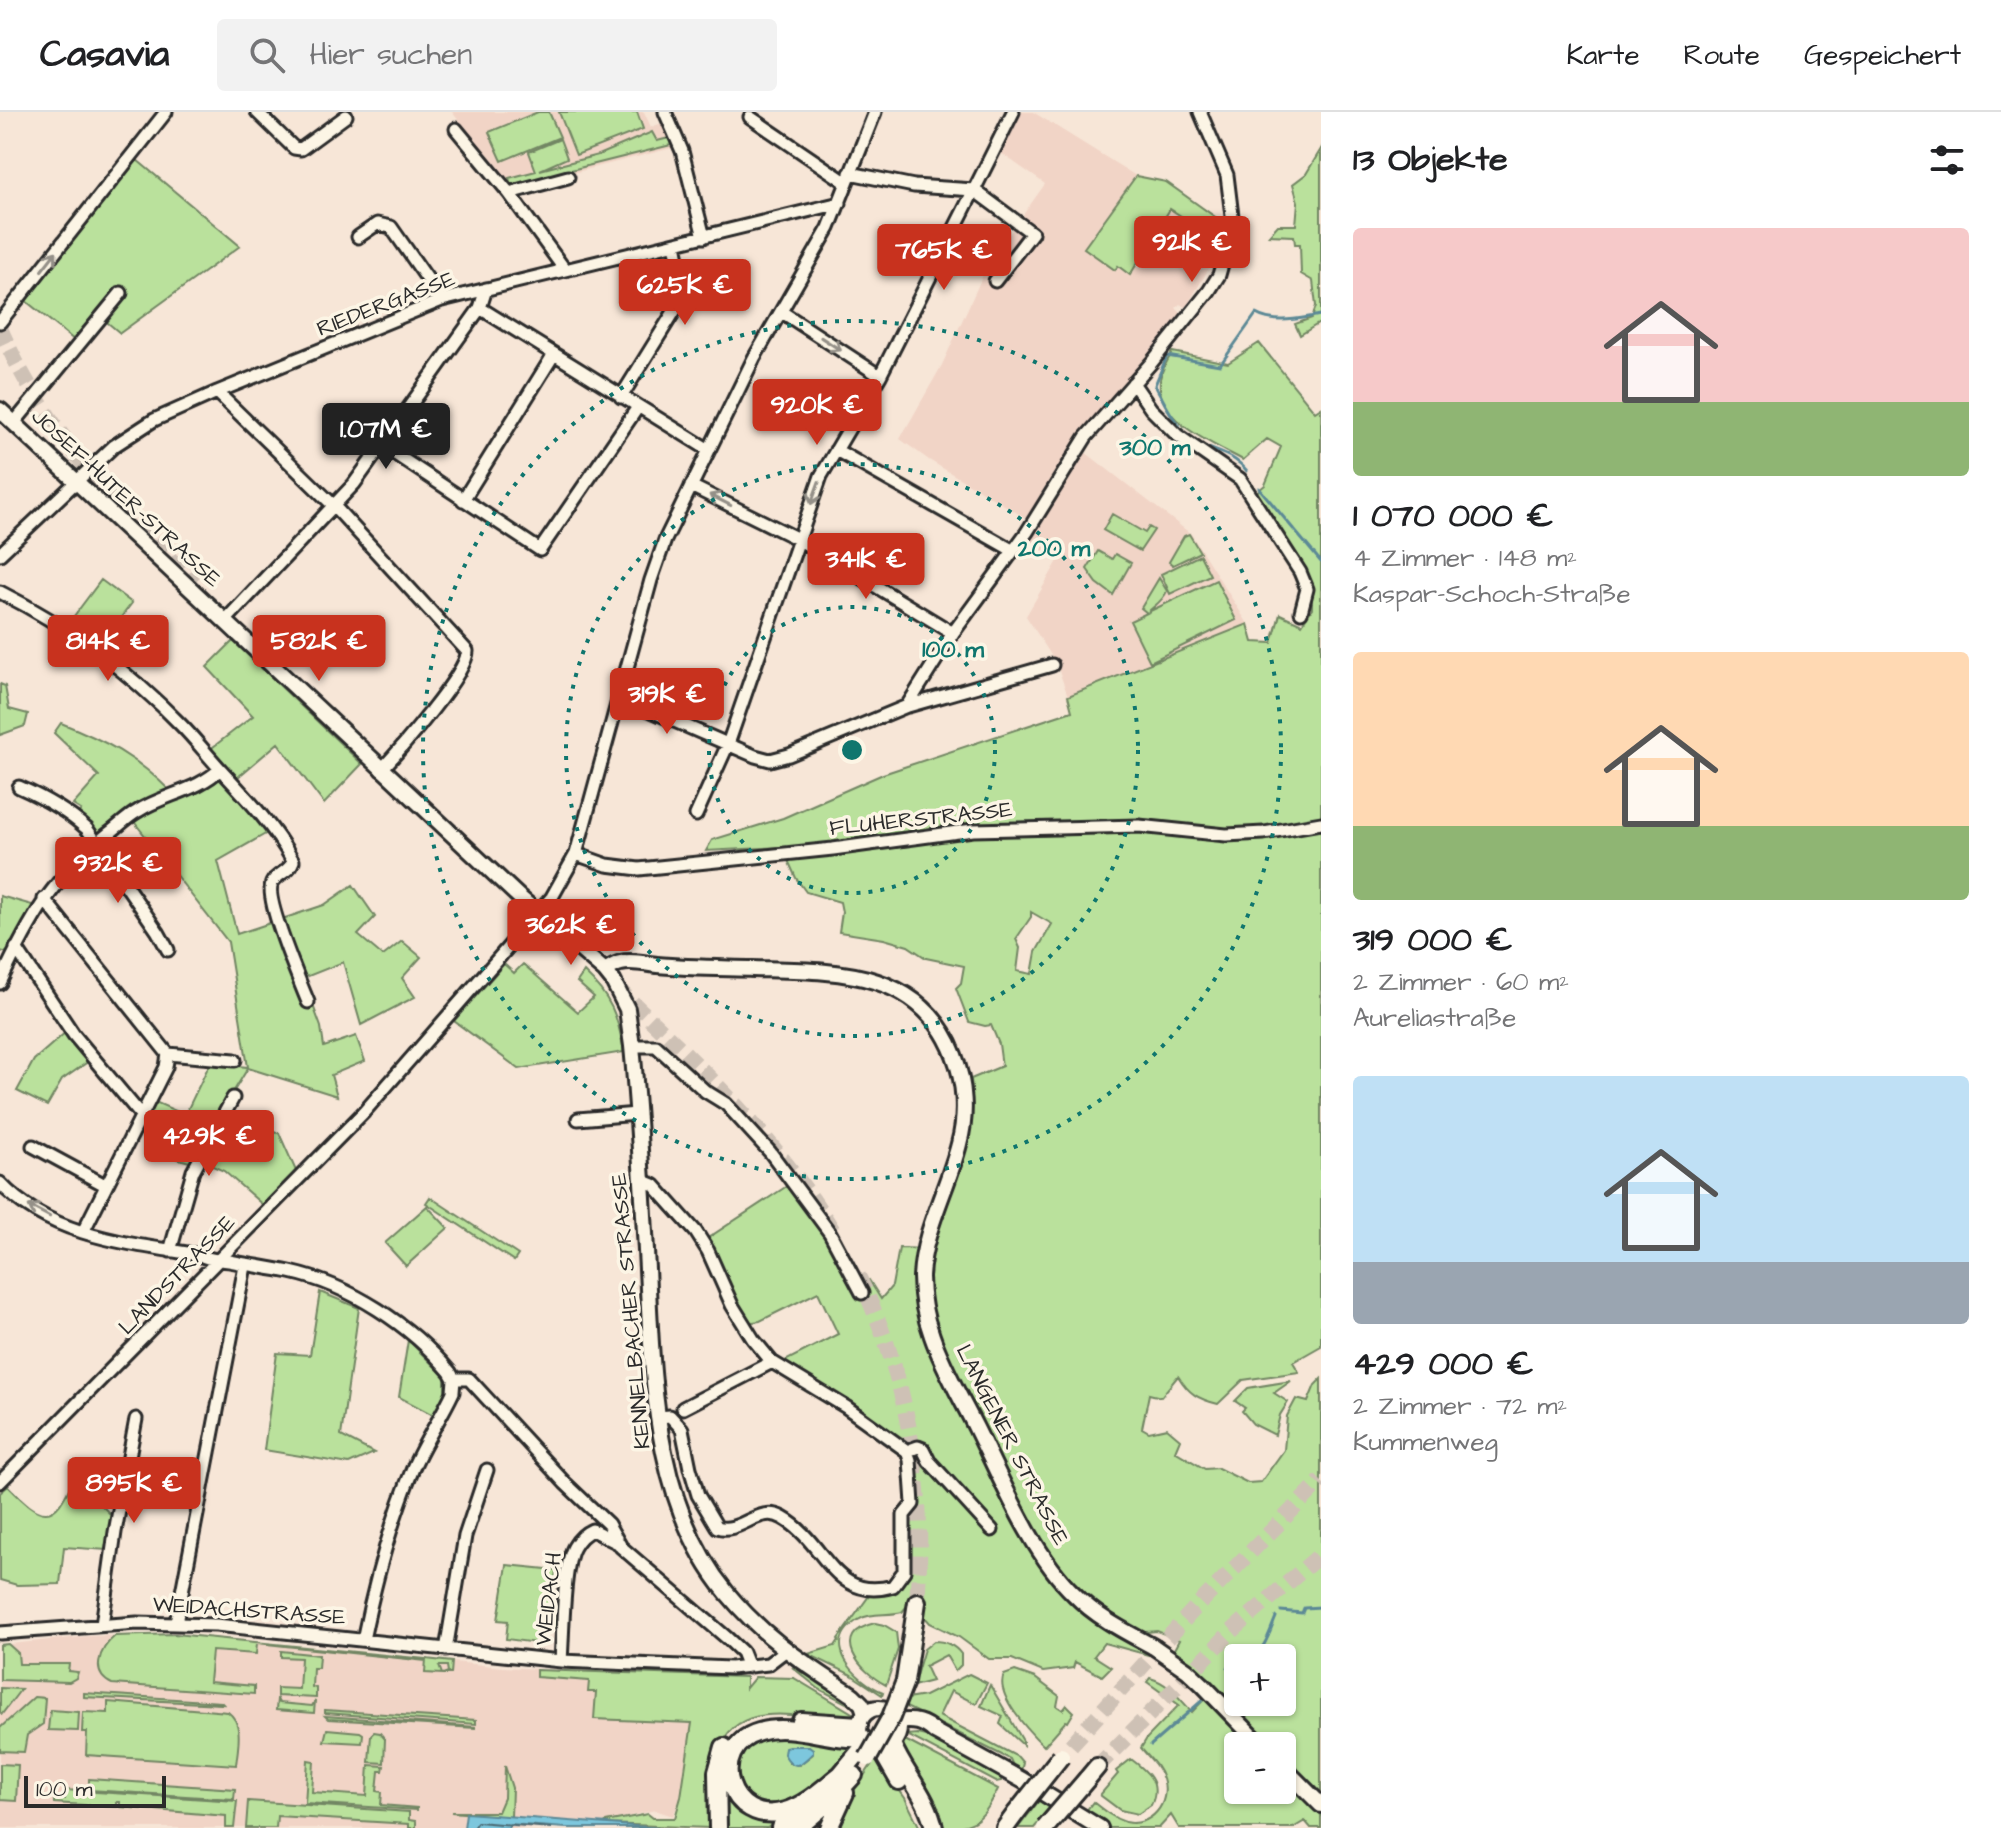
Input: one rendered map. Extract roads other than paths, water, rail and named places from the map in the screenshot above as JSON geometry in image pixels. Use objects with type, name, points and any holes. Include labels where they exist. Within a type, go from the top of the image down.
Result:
[{"type":"highway","points":[[793,1825],[830,1801],[891,1717],[911,1640],[917,1602]]},
{"type":"highway","points":[[718,1828],[718,1762],[726,1744],[742,1728],[757,1721],[775,1719],[875,1737],[929,1810],[934,1828]]},
{"type":"highway","points":[[841,1774],[801,1804],[774,1814],[758,1813],[744,1805],[731,1788],[728,1773],[735,1749],[744,1739],[759,1731],[781,1729],[875,1737]]},
{"type":"highway","points":[[793,1825],[875,1737]]},
{"type":"highway","points":[[831,1823],[875,1737]]},
{"type":"highway","points":[[875,1737],[887,1763],[914,1804],[924,1828]]},
{"type":"highway","points":[[1005,1828],[1066,1750]]},
{"type":"highway","points":[[1045,1828],[1092,1773]]},
{"type":"main road","name":"JOSEF-HUTER-STRASSE","points":[[0,410],[381,770],[538,913]]},
{"type":"main road","points":[[538,913],[609,976]]},
{"type":"main road","name":"LANGENER STRASSE","points":[[609,976],[621,963],[841,972],[894,987],[933,1019],[950,1045],[960,1072],[964,1109],[960,1142],[927,1240],[923,1262],[922,1296],[932,1338],[1009,1494],[1050,1566],[1072,1593],[1096,1613],[1187,1670],[1248,1732]]},
{"type":"main road","name":"KENNELBACHER STRASSE","points":[[609,976],[627,1009],[632,1046],[650,1326],[659,1417],[674,1497],[699,1551],[726,1591],[751,1620],[785,1651],[858,1700],[875,1737]]},
{"type":"main road","points":[[875,1737],[916,1729],[935,1732],[1100,1828]]},
{"type":"main road","points":[[1296,1780],[1321,1805]]},
{"type":"street","points":[[0,322],[166,112]]},
{"type":"street","points":[[257,112],[294,148],[301,149],[346,116]]},
{"type":"street","points":[[665,112],[682,151],[704,237]]},
{"type":"street","name":"LANDSTRASSE","points":[[0,1482],[374,1101],[552,897],[576,854],[657,560],[754,358],[840,203],[875,112]]},
{"type":"street","points":[[696,815],[728,744],[821,476],[880,376],[1013,112]]},
{"type":"street","points":[[907,706],[953,633],[1027,532],[1086,437],[1209,291],[1219,275],[1232,216],[1227,175],[1200,112]]},
{"type":"street","points":[[750,117],[848,178],[974,190],[1032,233],[995,281]]},
{"type":"street","points":[[456,129],[509,193],[565,270]]},
{"type":"street","points":[[509,193],[568,177]]},
{"type":"street","name":"RIEDERGASSE","points":[[0,554],[114,446],[154,420],[217,392],[442,300],[840,203]]},
{"type":"street","points":[[358,237],[374,225],[383,223],[394,229],[442,300]]},
{"type":"street","points":[[621,397],[680,302],[684,289],[675,244]]},
{"type":"street","points":[[225,621],[334,506],[383,446],[480,308],[486,289]]},
{"type":"street","points":[[14,423],[121,293]]},
{"type":"street","points":[[480,308],[709,450]]},
{"type":"street","points":[[782,312],[880,376]]},
{"type":"street","points":[[463,500],[554,354]]},
{"type":"street","points":[[1133,383],[1151,409],[1177,435],[1240,479],[1300,572],[1307,589],[1301,612]]},
{"type":"street","points":[[217,392],[334,506],[467,651],[466,662],[403,747],[381,770]]},
{"type":"street","points":[[383,446],[540,550],[638,407]]},
{"type":"street","points":[[836,450],[1012,550]]},
{"type":"street","points":[[691,486],[798,539],[953,633]]},
{"type":"street","points":[[0,592],[50,619],[117,668],[180,723],[250,801],[284,845],[293,861],[290,869],[272,883],[271,892],[275,913],[308,1002]]},
{"type":"street","points":[[619,697],[755,756],[779,759],[907,706],[1052,665]]},
{"type":"street","points":[[0,983],[44,899],[67,871],[138,811],[211,778],[220,769]]},
{"type":"street","points":[[19,787],[42,797],[87,829],[168,950]]},
{"type":"street","name":"FLUHERSTRASSE","points":[[576,854],[607,865],[639,869],[833,849],[973,830],[1139,826],[1226,835],[1264,833],[1321,823]]},
{"type":"street","points":[[44,899],[168,1054],[235,1060]]},
{"type":"street","points":[[16,948],[74,1035],[140,1114]]},
{"type":"street","points":[[632,1046],[656,1046],[695,1082],[726,1104],[770,1152],[830,1233],[862,1293]]},
{"type":"street","points":[[83,1232],[166,1067],[168,1054]]},
{"type":"street","points":[[170,1251],[193,1171],[233,1098]]},
{"type":"street","points":[[578,1119],[637,1114]]},
{"type":"street","points":[[33,1146],[105,1185]]},
{"type":"street","points":[[642,1180],[654,1185],[696,1232],[740,1319],[772,1362],[846,1407],[907,1451],[913,1504],[904,1515],[904,1571],[893,1586],[869,1590],[848,1584],[796,1528],[779,1516],[762,1514],[728,1529],[717,1527],[698,1495],[682,1429],[670,1416],[659,1417]]},
{"type":"street","points":[[0,1183],[14,1199],[106,1240],[291,1273],[347,1293],[412,1335],[441,1361],[454,1379],[453,1392],[414,1465],[394,1516],[379,1564],[363,1640]]},
{"type":"street","points":[[176,1623],[245,1266]]},
{"type":"street","points":[[683,1408],[772,1362]]},
{"type":"street","points":[[454,1379],[469,1379],[611,1530],[617,1543],[742,1652],[748,1667]]},
{"type":"street","points":[[102,1625],[136,1419]]},
{"type":"street","points":[[907,1451],[918,1447],[923,1449],[929,1461],[992,1530]]},
{"type":"street","points":[[446,1650],[465,1536],[487,1470]]},
{"type":"street","name":"WEIDACH","points":[[561,1661],[566,1588],[574,1547],[592,1530],[617,1543]]},
{"type":"street","name":"WEIDACHSTRASSE","points":[[0,1633],[102,1625],[216,1625],[446,1650],[640,1666],[748,1667],[768,1664],[785,1651]]},
{"type":"water","points":[[809,1746],[813,1753],[795,1765],[784,1754],[785,1747]]},
{"type":"water","points":[[466,1813],[659,1828],[566,1828],[510,1824],[508,1828],[464,1828]]},
{"type":"waterway","points":[[1247,471],[1227,455],[1198,444],[1176,421],[1155,385],[1167,356],[1220,365],[1256,314],[1279,320],[1321,315]]},
{"type":"waterway","points":[[1259,488],[1321,562]]},
{"type":"waterway","points":[[1281,1611],[1302,1613],[1304,1608],[1321,1607]]},
{"type":"waterway","points":[[1264,1644],[1276,1617]]},
{"type":"waterway","points":[[1151,1745],[1205,1698]]},
{"type":"tunnel","points":[[0,328],[37,399],[84,464],[194,583]]},
{"type":"tunnel","points":[[615,986],[704,1072],[760,1132],[811,1197],[833,1231]]},
{"type":"tunnel","points":[[858,1276],[890,1354],[910,1435],[919,1518],[917,1602]]},
{"type":"tunnel","points":[[1071,1745],[1196,1607],[1321,1481]]},
{"type":"tunnel","points":[[1097,1767],[1230,1633],[1321,1554]]}]
